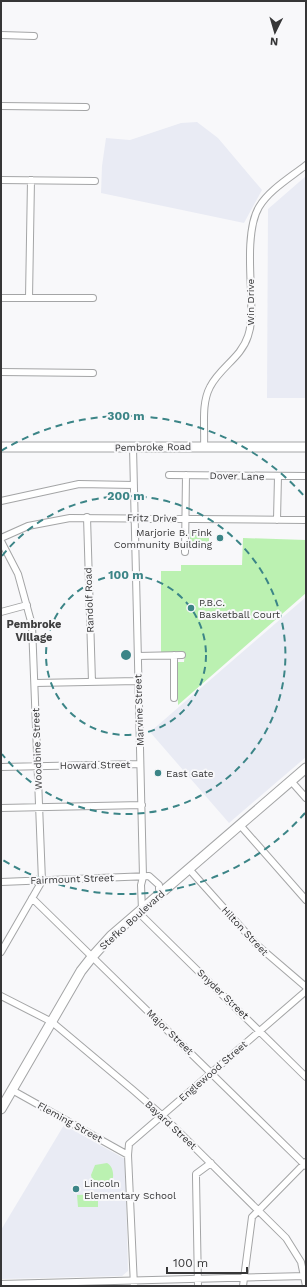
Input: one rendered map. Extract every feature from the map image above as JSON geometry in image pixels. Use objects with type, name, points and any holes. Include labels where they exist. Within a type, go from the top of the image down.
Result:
[{"type":"main road","name":"Pembroke Road","points":[[1,447],[306,447]]},
{"type":"main road","name":"Stefko Boulevard","points":[[1,1109],[81,971],[92,956],[111,936],[140,911],[160,891],[189,869],[306,768]]},
{"type":"street","points":[[1,35],[34,36]]},
{"type":"street","points":[[1,106],[86,107]]},
{"type":"street","name":"Win Drive","points":[[204,446],[207,393],[216,378],[241,351],[251,328],[251,256],[254,215],[259,206],[268,196],[306,165]]},
{"type":"street","points":[[1,180],[95,181]]},
{"type":"street","points":[[29,298],[31,180]]},
{"type":"street","points":[[1,298],[93,298]]},
{"type":"street","points":[[1,372],[93,373]]},
{"type":"street","name":"Marvine Street","points":[[133,446],[144,877],[141,885],[140,911]]},
{"type":"street","name":"Dover Lane","points":[[169,475],[306,476]]},
{"type":"street","points":[[185,552],[186,475]]},
{"type":"street","points":[[277,520],[278,476]]},
{"type":"street","points":[[1,501],[75,485],[134,485]]},
{"type":"street","name":"Fritz Drive","points":[[1,540],[16,531],[46,522],[87,518],[306,520]]},
{"type":"street","name":"Randolf Road","points":[[87,518],[92,682]]},
{"type":"street","name":"Woodbine Street","points":[[1,540],[18,574],[27,606],[32,634],[42,881]]},
{"type":"street","points":[[1,612],[27,606]]},
{"type":"street","points":[[174,655],[174,698]]},
{"type":"street","points":[[138,656],[182,655]]},
{"type":"street","points":[[35,684],[138,680]]},
{"type":"street","name":"Howard Street","points":[[1,767],[140,764]]},
{"type":"street","points":[[291,781],[306,798]]},
{"type":"street","points":[[1,808],[142,805]]},
{"type":"street","points":[[240,825],[306,900]]},
{"type":"street","name":"Hilton Street","points":[[189,869],[257,945],[306,987]]},
{"type":"street","points":[[144,877],[149,876],[159,885],[160,891]]},
{"type":"street","name":"Fairmount Street","points":[[1,882],[144,877]]},
{"type":"street","points":[[1,952],[42,881]]},
{"type":"street","name":"Major Street","points":[[32,898],[305,1164]]},
{"type":"street","name":"Snyder Street","points":[[140,911],[306,1077]]},
{"type":"street","name":"Englewood Street","points":[[128,1155],[129,1144],[132,1140],[306,991]]},
{"type":"street","name":"Bayard Street","points":[[1,996],[52,1022],[162,1115],[259,1210],[293,1246],[306,1276],[306,1286]]},
{"type":"street","name":"Fleming Street","points":[[12,1090],[128,1155]]},
{"type":"street","points":[[128,1155],[134,1283]]},
{"type":"street","points":[[198,1283],[196,1174],[211,1163]]},
{"type":"street","points":[[243,1286],[250,1222],[254,1214],[305,1164]]},
{"type":"street","points":[[1,1284],[198,1283],[306,1276]]},
{"type":"shaded area","points":[[197,122],[218,138],[262,190],[244,223],[101,193],[102,166],[106,138],[130,140],[181,123]]},
{"type":"shaded area","points":[[306,176],[306,398],[267,398],[268,209]]},
{"type":"shaded area","points":[[306,597],[306,757],[229,823],[150,732]]},
{"type":"shaded area","name":"Lincoln Elementary School","points":[[64,1125],[125,1159],[128,1271],[122,1276],[1,1279],[1,1230]]},
{"type":"green space","points":[[190,531],[209,531],[209,545],[190,545]]},
{"type":"green space","points":[[243,538],[306,540],[306,593],[178,705],[177,662],[184,662],[185,652],[161,653],[161,571],[181,571],[181,565],[242,565]]},
{"type":"green space","points":[[107,1163],[113,1172],[112,1183],[93,1183],[91,1175],[95,1165]]},
{"type":"green space","points":[[98,1194],[98,1207],[78,1207],[77,1195]]},
{"type":"place","name":"Marjorie B. Fink Community Building","points":[[220,538]]},
{"type":"place","name":"P.B.C. Basketball Court","points":[[191,608]]},
{"type":"place","name":"East Gate","points":[[158,773]]},
{"type":"place","name":"Lincoln Elementary School","points":[[76,1189]]},
{"type":"district","name":"Pembroke Village","points":[[34,630]]}]
